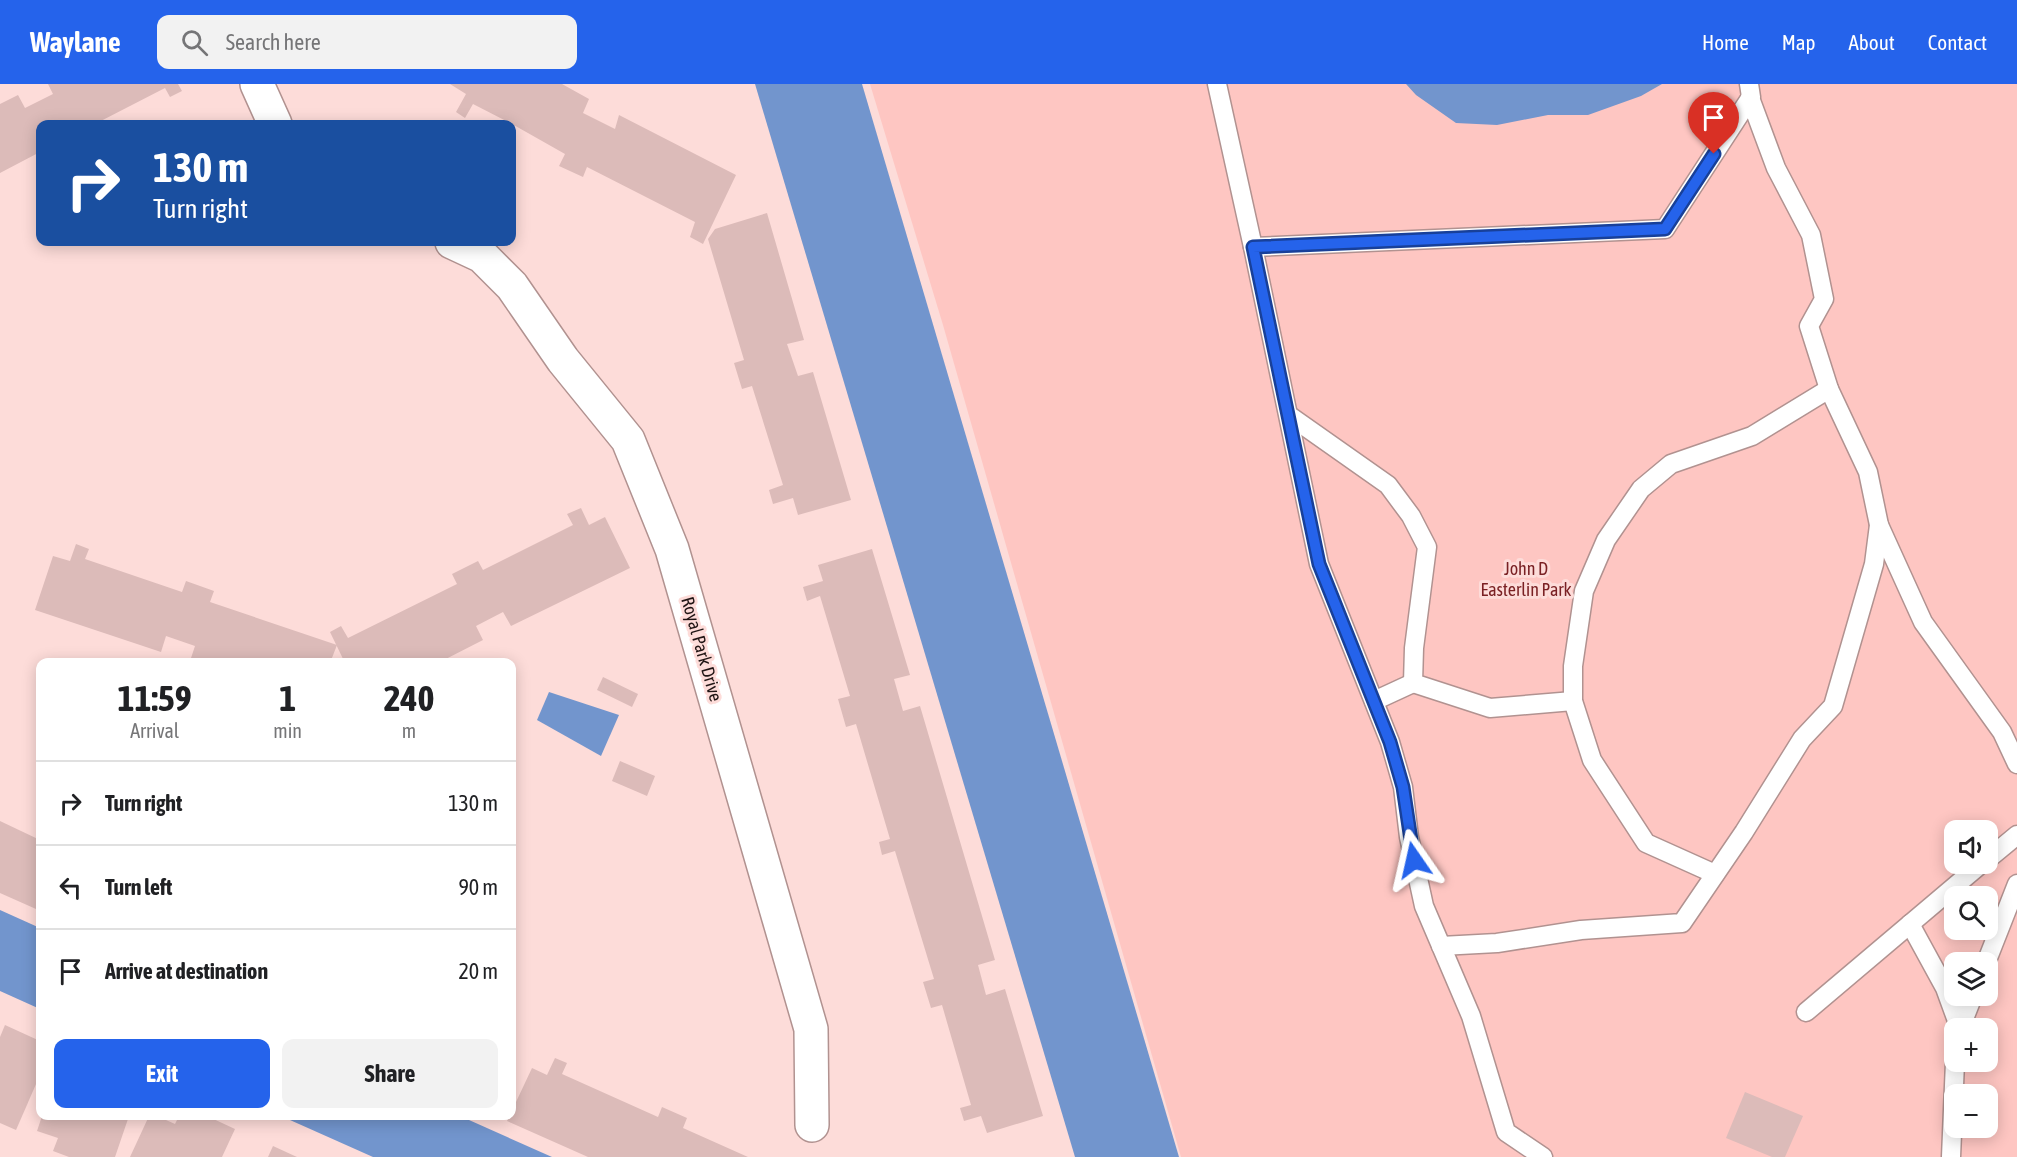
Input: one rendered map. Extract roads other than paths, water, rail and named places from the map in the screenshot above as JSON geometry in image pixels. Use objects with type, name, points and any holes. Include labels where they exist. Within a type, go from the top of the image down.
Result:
[{"type":"street","points":[[257,84],[273,120]]},
{"type":"street","name":"Royal Park Drive","points":[[461,246],[482,256],[512,286],[563,360],[628,440],[633,451],[672,549],[811,1029],[812,1125]]},
{"type":"lane","points":[[1217,84],[1290,416],[1319,564],[1390,742],[1403,787],[1409,837],[1424,906],[1471,1016],[1506,1132],[1543,1157]]},
{"type":"lane","points":[[1253,247],[1665,229],[1750,91]]},
{"type":"lane","points":[[1750,91],[1776,168],[1811,235],[1824,299],[1809,326],[1829,389],[1868,472],[1879,525],[1923,622],[2002,732],[2017,764]]},
{"type":"lane","points":[[1715,874],[1646,843],[1592,760],[1573,701],[1573,666],[1584,591],[1606,540],[1641,489],[1671,464],[1752,436],[1829,389]]},
{"type":"lane","points":[[1290,416],[1388,485],[1411,516],[1427,547],[1414,648],[1413,683]]},
{"type":"lane","points":[[1441,946],[1497,943],[1581,930],[1682,923],[1744,832],[1802,739],[1833,706],[1874,564],[1879,525]]},
{"type":"lane","points":[[1374,701],[1413,683],[1490,708],[1573,701]]},
{"type":"lane","points":[[1998,851],[2017,835]]},
{"type":"lane","points":[[1806,1012],[1969,874]]},
{"type":"lane","points":[[1990,952],[2017,884]]},
{"type":"lane","points":[[1910,924],[1945,988],[1956,1018]]},
{"type":"lane","points":[[1951,1157],[1955,1072]]},
{"type":"water","points":[[755,84],[862,84],[1179,1157],[1075,1157]]},
{"type":"water","points":[[1406,84],[1662,84],[1641,96],[1588,115],[1548,115],[1497,125],[1456,123],[1416,95]]},
{"type":"water","points":[[549,692],[619,715],[601,756],[537,720]]},
{"type":"water","points":[[0,910],[36,926],[36,1007],[0,991]]},
{"type":"water","points":[[290,1120],[469,1120],[552,1157],[373,1157]]},
{"type":"park label","name":"John D Easterlin Park","points":[[1526,578]]}]
